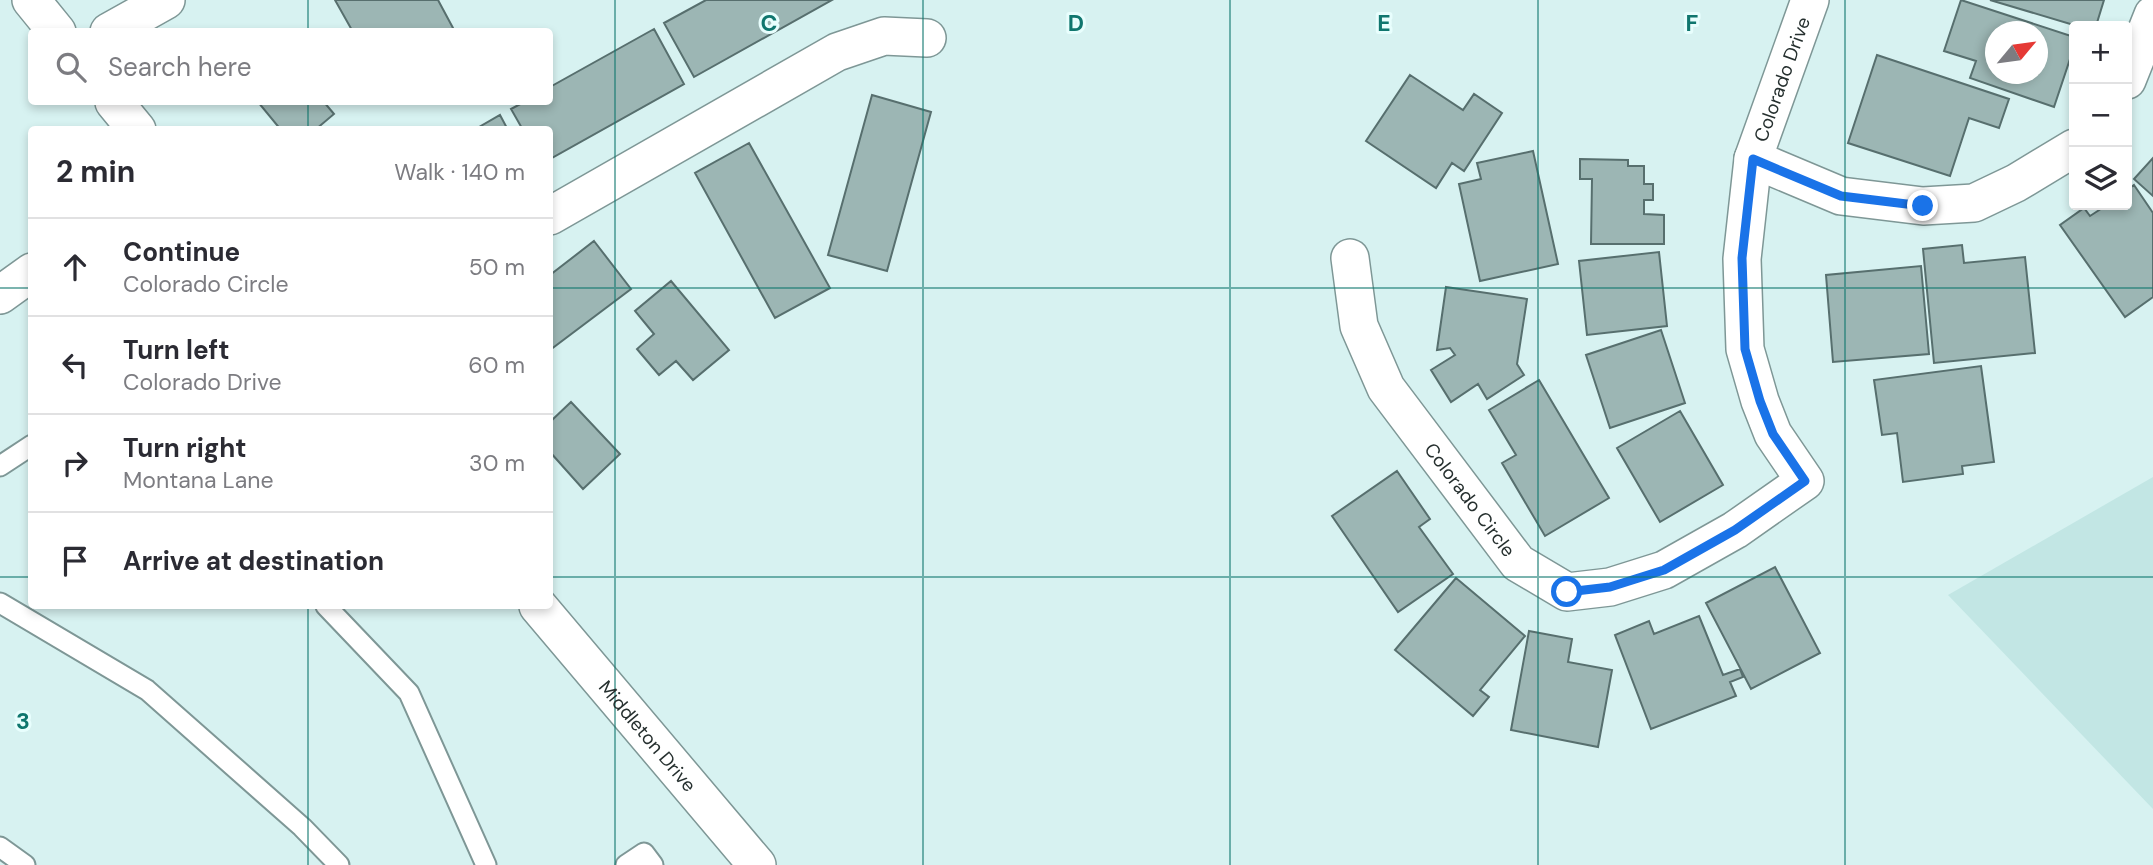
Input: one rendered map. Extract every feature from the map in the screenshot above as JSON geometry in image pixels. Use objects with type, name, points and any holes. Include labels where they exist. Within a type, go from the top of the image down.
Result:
[{"type":"street","points":[[31,0],[54,28]]},
{"type":"street","points":[[116,28],[166,0]]},
{"type":"street","name":"Colorado Drive","points":[[1805,481],[1773,434],[1745,349],[1742,258],[1753,159],[1810,0]]},
{"type":"street","points":[[2132,68],[2153,15]]},
{"type":"street","points":[[553,214],[836,52],[884,36],[926,38]]},
{"type":"street","points":[[116,105],[133,126]]},
{"type":"street","points":[[1753,159],[1841,196],[1923,206],[1974,203],[2016,183],[2069,151]]},
{"type":"street","name":"Colorado Circle","points":[[1350,258],[1359,326],[1386,388],[1518,563],[1567,592],[1610,587],[1664,570],[1735,530],[1805,481]]},
{"type":"street","points":[[0,295],[28,275]]},
{"type":"street","name":"Middleton Drive","points":[[541,609],[757,865]]},
{"type":"lane","points":[[0,466],[28,448]]},
{"type":"lane","points":[[0,603],[147,690],[302,827],[339,865]]},
{"type":"lane","points":[[329,609],[409,693],[486,865]]},
{"type":"lane","points":[[0,847],[25,865]]},
{"type":"lane","points":[[626,865],[644,853],[653,865]]},
{"type":"shaded area","points":[[2153,477],[2153,809],[1948,595]]},
{"type":"building","points":[[335,0],[438,0],[453,28],[351,28]]},
{"type":"building","points":[[706,0],[832,0],[694,77],[664,23]]},
{"type":"building","points":[[1961,0],[2025,21],[1985,21],[1985,83],[1970,78],[1976,61],[1944,51]]},
{"type":"building","points":[[1990,0],[2104,0],[2098,21],[2069,21],[2069,24]]},
{"type":"building","points":[[2048,28],[2069,35],[2069,62],[2054,107],[1987,84],[2048,84]]},
{"type":"building","points":[[654,29],[684,84],[553,157],[553,126],[521,126],[511,109],[518,105],[553,105],[553,85]]},
{"type":"building","points":[[1877,55],[2009,99],[1999,128],[1969,118],[1950,176],[1848,143]]},
{"type":"building","points":[[1410,75],[1463,110],[1474,94],[1502,113],[1464,171],[1452,163],[1436,188],[1366,141]]},
{"type":"building","points":[[872,95],[931,112],[887,271],[828,255]]},
{"type":"building","points":[[260,105],[326,105],[334,114],[320,126],[278,126]]},
{"type":"building","points":[[500,115],[506,126],[481,126]]},
{"type":"building","points":[[749,143],[830,288],[775,318],[695,173]]},
{"type":"building","points":[[1533,151],[1558,264],[1480,281],[1459,184],[1481,179],[1477,163]]},
{"type":"building","points":[[2153,158],[2153,196],[2134,179]]},
{"type":"building","points":[[1580,159],[1628,160],[1628,166],[1644,166],[1644,184],[1653,184],[1653,200],[1644,200],[1644,214],[1664,215],[1664,244],[1591,244],[1592,179],[1580,179]]},
{"type":"building","points":[[2134,185],[2153,213],[2153,297],[2125,317],[2060,225],[2081,210],[2086,210],[2090,216],[2099,210],[2132,210]]},
{"type":"building","points":[[594,241],[631,289],[553,348],[553,273]]},
{"type":"building","points":[[1962,245],[1964,263],[2025,257],[2035,353],[1934,363],[1923,249]]},
{"type":"building","points":[[1659,252],[1667,326],[1587,335],[1579,261]]},
{"type":"building","points":[[1921,266],[1929,354],[1833,362],[1826,275]]},
{"type":"building","points":[[671,281],[729,350],[693,380],[676,361],[659,375],[637,349],[654,334],[635,311]]},
{"type":"building","points":[[1446,287],[1527,299],[1517,364],[1524,375],[1487,399],[1478,384],[1451,402],[1431,370],[1455,355],[1450,348],[1437,350]]},
{"type":"building","points":[[1661,330],[1685,403],[1610,428],[1586,355]]},
{"type":"building","points":[[1981,366],[1994,462],[1962,466],[1963,474],[1903,482],[1897,433],[1882,435],[1874,380]]},
{"type":"building","points":[[1539,380],[1609,498],[1545,536],[1502,463],[1516,455],[1489,410]]},
{"type":"building","points":[[571,402],[620,454],[583,489],[553,455],[553,419]]},
{"type":"building","points":[[1680,411],[1723,485],[1660,522],[1617,448]]},
{"type":"building","points":[[1397,471],[1430,519],[1419,527],[1453,574],[1398,612],[1332,516]]},
{"type":"building","points":[[1775,567],[1820,653],[1751,689],[1706,603]]},
{"type":"building","points":[[1456,578],[1525,636],[1480,690],[1489,697],[1473,716],[1395,650]]},
{"type":"building","points":[[1699,616],[1723,675],[1740,669],[1743,677],[1730,682],[1736,696],[1651,729],[1615,635],[1649,621],[1654,634]]},
{"type":"building","points":[[1529,631],[1572,639],[1568,662],[1612,670],[1598,747],[1511,730]]},
{"type":"route","points":[[1567,592],[1610,587],[1664,570],[1735,530],[1805,481],[1773,434],[1745,349],[1742,258],[1753,159],[1841,196],[1923,206]]}]
